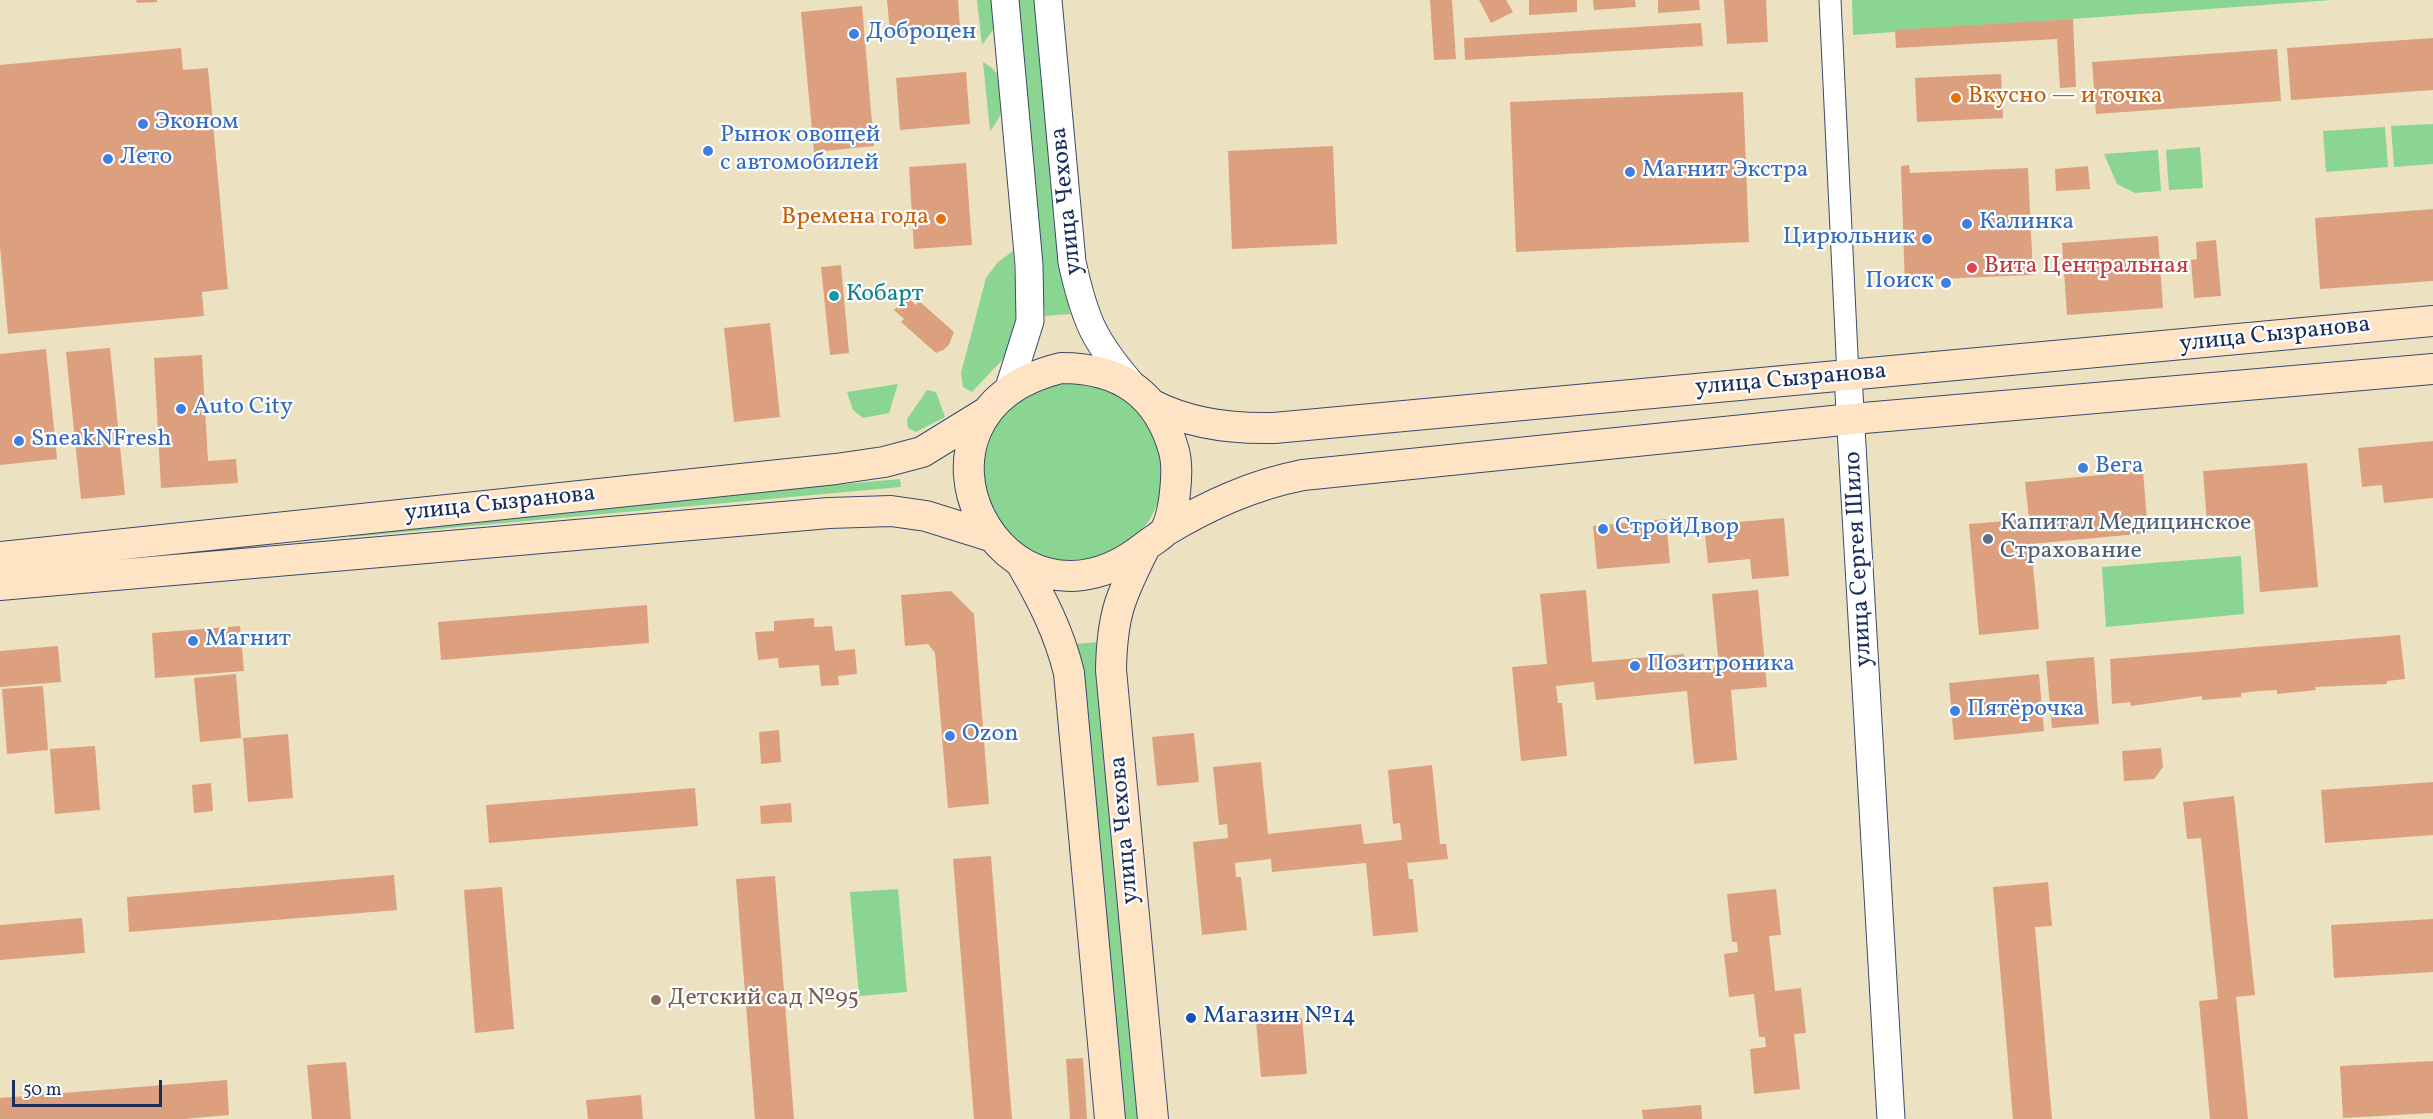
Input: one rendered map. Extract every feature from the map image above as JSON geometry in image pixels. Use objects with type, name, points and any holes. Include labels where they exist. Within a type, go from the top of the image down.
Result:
[{"type":"main road","points":[[2428,321],[2430,369]]},
{"type":"main road","name":"улица Сызранова","points":[[1143,396],[1174,416],[1246,428],[1274,428],[2428,321]]},
{"type":"main road","points":[[1061,368],[1086,368],[1106,372],[1143,396],[1168,429],[1176,460],[1175,493],[1155,539],[1123,563],[1096,574],[1064,576],[1021,563],[990,536],[975,510],[969,487],[968,464],[974,437],[987,412],[1009,388],[1036,374],[1061,368]]},
{"type":"main road","name":"улица Сызранова","points":[[1155,539],[1235,494],[1270,481],[1303,475],[1852,419],[2430,369]]},
{"type":"main road","name":"улица Сызранова","points":[[0,585],[68,564],[276,528],[884,462],[922,452],[987,412]]},
{"type":"main road","name":"улица Сызранова","points":[[0,557],[68,564],[279,559],[872,511],[926,516],[990,536]]},
{"type":"main road","points":[[276,528],[279,559]]},
{"type":"main road","name":"улица Чехова","points":[[1153,1119],[1111,670],[1112,632],[1120,596],[1155,539]]},
{"type":"main road","name":"улица Чехова","points":[[1021,563],[1057,630],[1069,673],[1110,1119]]},
{"type":"street","name":"улица Чехова","points":[[1005,0],[1030,298],[1030,321],[1009,388]]},
{"type":"street","name":"улица Чехова","points":[[1048,0],[1074,272],[1081,301],[1093,333],[1105,353],[1143,396]]},
{"type":"street","name":"улица Сергея Шило","points":[[1830,0],[1848,376],[1891,1119]]},
{"type":"green space","points":[[977,0],[994,0],[996,26],[982,45]]},
{"type":"green space","points":[[1015,0],[1040,0],[1070,314],[1045,316]]},
{"type":"green space","points":[[1852,0],[2332,0],[1853,35]]},
{"type":"green space","points":[[983,62],[999,76],[1005,94],[1001,113],[990,131]]},
{"type":"green space","points":[[2433,124],[2433,164],[2394,167],[2391,126]]},
{"type":"green space","points":[[2385,127],[2388,167],[2326,172],[2323,131]]},
{"type":"green space","points":[[2200,147],[2203,188],[2169,190],[2166,150]]},
{"type":"green space","points":[[2158,150],[2161,191],[2135,193],[2117,184],[2104,154]]},
{"type":"green space","points":[[1013,251],[1019,328],[1005,357],[972,392],[963,387],[961,373],[986,278],[998,262]]},
{"type":"green space","points":[[1072,381],[1107,388],[1123,396],[1136,408],[1148,421],[1156,437],[1163,472],[1156,507],[1148,523],[1136,536],[1123,548],[1107,556],[1072,563],[1037,556],[1021,548],[1008,536],[996,523],[988,507],[981,472],[988,437],[996,421],[1008,408],[1021,396],[1037,388]]},
{"type":"green space","points":[[898,384],[889,413],[863,418],[853,410],[847,392]]},
{"type":"green space","points":[[927,390],[936,392],[945,417],[916,432],[908,428],[907,419]]},
{"type":"green space","points":[[900,479],[901,487],[350,537],[349,529]]},
{"type":"green space","points":[[2241,556],[2244,614],[2106,627],[2102,567]]},
{"type":"green space","points":[[1098,642],[1142,1119],[1119,1119],[1075,644]]},
{"type":"green space","points":[[898,889],[907,992],[859,996],[850,892]]},
{"type":"building","points":[[136,0],[157,0],[157,2],[137,3]]},
{"type":"building","points":[[887,0],[958,0],[960,27],[890,33]]},
{"type":"building","points":[[1430,0],[1452,0],[1456,59],[1434,60]]},
{"type":"building","points":[[1479,0],[1506,0],[1513,12],[1491,23]]},
{"type":"building","points":[[1529,0],[1577,0],[1577,12],[1529,15]]},
{"type":"building","points":[[1593,0],[1635,0],[1636,7],[1594,10]]},
{"type":"building","points":[[1658,0],[1699,0],[1700,10],[1658,13]]},
{"type":"building","points":[[1724,0],[1766,0],[1768,42],[1727,44]]},
{"type":"building","points":[[862,6],[874,146],[814,152],[801,12]]},
{"type":"building","points":[[2073,19],[2076,87],[2060,88],[2057,39],[1896,48],[1895,30]]},
{"type":"building","points":[[1701,23],[1703,46],[1465,60],[1464,38]]},
{"type":"building","points":[[2433,38],[2433,90],[2291,100],[2287,48]]},
{"type":"building","name":"Лето","points":[[181,48],[183,70],[208,68],[228,289],[202,292],[204,316],[8,334],[0,247],[0,65]]},
{"type":"building","points":[[2277,49],[2281,101],[2096,114],[2092,62]]},
{"type":"building","points":[[966,72],[970,124],[900,130],[896,78]]},
{"type":"building","points":[[2001,74],[2003,118],[1917,122],[1915,78]]},
{"type":"building","name":"Магнит Экстра","points":[[1743,92],[1749,242],[1516,252],[1510,102]]},
{"type":"building","points":[[1333,146],[1337,244],[1232,249],[1228,151]]},
{"type":"building","name":"Времена года","points":[[966,163],[972,245],[914,249],[909,167]]},
{"type":"building","name":"Калинка","points":[[1909,165],[1910,173],[2028,168],[2033,275],[1914,280],[1914,288],[1905,288],[1901,166]]},
{"type":"building","points":[[2088,166],[2090,189],[2056,191],[2055,169]]},
{"type":"building","points":[[2433,209],[2433,281],[2320,289],[2315,218]]},
{"type":"building","points":[[2158,236],[2163,308],[2067,315],[2062,243]]},
{"type":"building","points":[[2216,240],[2221,296],[2194,298],[2191,260],[2197,259],[2196,242]]},
{"type":"building","name":"Кобарт","points":[[841,265],[849,353],[830,355],[821,267]]},
{"type":"building","points":[[906,296],[916,305],[919,301],[954,332],[949,345],[943,350],[936,353],[901,322],[904,319],[894,310]]},
{"type":"building","points":[[770,323],[780,417],[734,422],[724,328]]},
{"type":"building","points":[[110,348],[125,495],[81,499],[66,352]]},
{"type":"building","points":[[46,349],[57,459],[0,465],[0,354]]},
{"type":"building","name":"Auto City","points":[[202,355],[208,461],[236,459],[238,483],[161,488],[154,358]]},
{"type":"building","points":[[2433,441],[2433,498],[2384,503],[2382,485],[2362,487],[2358,448]]},
{"type":"building","points":[[2307,463],[2318,587],[2260,592],[2254,520],[2207,523],[2203,471]]},
{"type":"building","points":[[2143,471],[2148,533],[2031,544],[2039,629],[1979,635],[1969,524],[2029,519],[2025,482]]},
{"type":"building","points":[[1784,518],[1789,576],[1752,579],[1750,559],[1708,563],[1704,525]]},
{"type":"building","points":[[1666,519],[1670,563],[1597,569],[1593,526]]},
{"type":"building","points":[[1586,590],[1592,662],[1684,654],[1685,670],[1719,667],[1712,594],[1758,590],[1767,687],[1731,690],[1737,760],[1694,764],[1687,691],[1596,700],[1594,682],[1556,686],[1558,703],[1562,703],[1567,756],[1521,761],[1512,667],[1547,664],[1540,594]]},
{"type":"building","points":[[951,591],[974,614],[989,804],[948,808],[935,653],[928,644],[905,646],[901,595]]},
{"type":"building","points":[[647,605],[649,643],[441,660],[438,622]]},
{"type":"building","points":[[814,618],[814,627],[832,626],[835,651],[855,649],[857,674],[838,676],[839,685],[821,686],[819,665],[779,668],[778,658],[758,660],[755,632],[774,631],[774,621]]},
{"type":"building","points":[[240,626],[244,671],[155,678],[152,633]]},
{"type":"building","points":[[2400,635],[2405,679],[2387,681],[2387,684],[2315,687],[2316,690],[2277,694],[2277,690],[2259,691],[2241,693],[2241,697],[2202,700],[2202,696],[2131,706],[2130,702],[2112,704],[2110,659]]},
{"type":"building","points":[[58,646],[61,682],[0,687],[0,651]]},
{"type":"building","points":[[2094,657],[2099,724],[2052,728],[2046,661]]},
{"type":"building","points":[[236,674],[241,738],[200,742],[194,678]]},
{"type":"building","points":[[2039,674],[2044,731],[1954,740],[1949,683]]},
{"type":"building","points":[[43,686],[48,750],[7,754],[2,689]]},
{"type":"building","points":[[779,730],[781,762],[761,764],[759,732]]},
{"type":"building","points":[[1194,733],[1199,782],[1157,786],[1152,737]]},
{"type":"building","points":[[288,734],[293,798],[248,802],[243,738]]},
{"type":"building","points":[[95,746],[100,810],[55,814],[50,749]]},
{"type":"building","points":[[2161,748],[2163,767],[2154,779],[2124,781],[2122,751]]},
{"type":"building","points":[[1261,762],[1268,834],[1361,824],[1364,844],[1402,840],[1400,823],[1393,824],[1388,770],[1432,765],[1440,844],[1446,844],[1448,859],[1407,863],[1409,879],[1413,879],[1418,932],[1373,936],[1366,863],[1272,872],[1271,859],[1235,863],[1236,877],[1241,877],[1247,930],[1202,935],[1193,842],[1228,838],[1227,824],[1219,825],[1213,767]]},
{"type":"building","points":[[2433,782],[2433,835],[2325,843],[2321,790]]},
{"type":"building","points":[[211,783],[213,811],[194,813],[192,785]]},
{"type":"building","points":[[695,788],[698,826],[489,843],[486,805]]},
{"type":"building","points":[[2234,796],[2255,995],[2236,997],[2248,1119],[2210,1119],[2199,1001],[2218,999],[2201,838],[2187,839],[2183,802]]},
{"type":"building","points":[[791,803],[792,822],[761,824],[760,806]]},
{"type":"building","points":[[991,856],[1012,1119],[974,1119],[953,859]]},
{"type":"building","points":[[394,875],[397,910],[129,932],[127,897]]},
{"type":"building","points":[[775,876],[794,1119],[755,1119],[736,879]]},
{"type":"building","points":[[2048,882],[2052,926],[2035,927],[2052,1119],[2013,1119],[1993,887]]},
{"type":"building","points":[[502,887],[514,1029],[475,1033],[464,890]]},
{"type":"building","points":[[1776,889],[1781,935],[1769,936],[1775,991],[1801,988],[1806,1033],[1794,1034],[1800,1089],[1754,1094],[1750,1049],[1766,1047],[1765,1037],[1759,1037],[1754,994],[1729,997],[1724,954],[1738,952],[1737,942],[1732,942],[1727,894]]},
{"type":"building","points":[[82,918],[85,953],[0,960],[0,925]]},
{"type":"building","points":[[2433,919],[2433,972],[2334,978],[2331,925]]},
{"type":"building","points":[[1302,1018],[1307,1074],[1261,1077],[1256,1022]]},
{"type":"building","points":[[1083,1058],[1087,1119],[1070,1119],[1066,1059]]},
{"type":"building","points":[[2433,1061],[2433,1113],[2343,1118],[2340,1066]]},
{"type":"building","points":[[346,1062],[351,1119],[312,1119],[307,1065]]},
{"type":"building","points":[[227,1080],[229,1115],[184,1119],[0,1119],[0,1098]]},
{"type":"building","points":[[641,1095],[643,1119],[588,1119],[586,1100]]},
{"type":"building","points":[[1701,1105],[1702,1119],[1643,1119],[1642,1110]]},
{"type":"place","name":"Доброцен","points":[[854,34]]},
{"type":"place","name":"Вкусно — и точка","points":[[1956,98]]},
{"type":"place","name":"Эконом","points":[[143,124]]},
{"type":"place","name":"Рынок овощей с автомобилей","points":[[708,151]]},
{"type":"place","name":"Лето","points":[[108,159]]},
{"type":"place","name":"Магнит Экстра","points":[[1630,172]]},
{"type":"place","name":"Времена года","points":[[941,219]]},
{"type":"place","name":"Калинка","points":[[1967,224]]},
{"type":"place","name":"Цирюльник","points":[[1927,239]]},
{"type":"place","name":"Вита Центральная","points":[[1972,268]]},
{"type":"place","name":"Поиск","points":[[1946,283]]},
{"type":"place","name":"Кобарт","points":[[834,296]]},
{"type":"place","name":"Auto City","points":[[181,409]]},
{"type":"place","name":"SneakNFresh","points":[[19,441]]},
{"type":"place","name":"Вега","points":[[2083,468]]},
{"type":"place","name":"СтройДвор","points":[[1603,529]]},
{"type":"place","name":"Капитал Медицинское Страхование","points":[[1988,539]]},
{"type":"place","name":"Магнит","points":[[193,641]]},
{"type":"place","name":"Позитроника","points":[[1635,666]]},
{"type":"place","name":"Пятёрочка","points":[[1955,711]]},
{"type":"place","name":"Ozon","points":[[950,736]]},
{"type":"place","name":"Детский сад №95","points":[[656,1000]]},
{"type":"place","name":"Магазин №14","points":[[1191,1018]]}]
